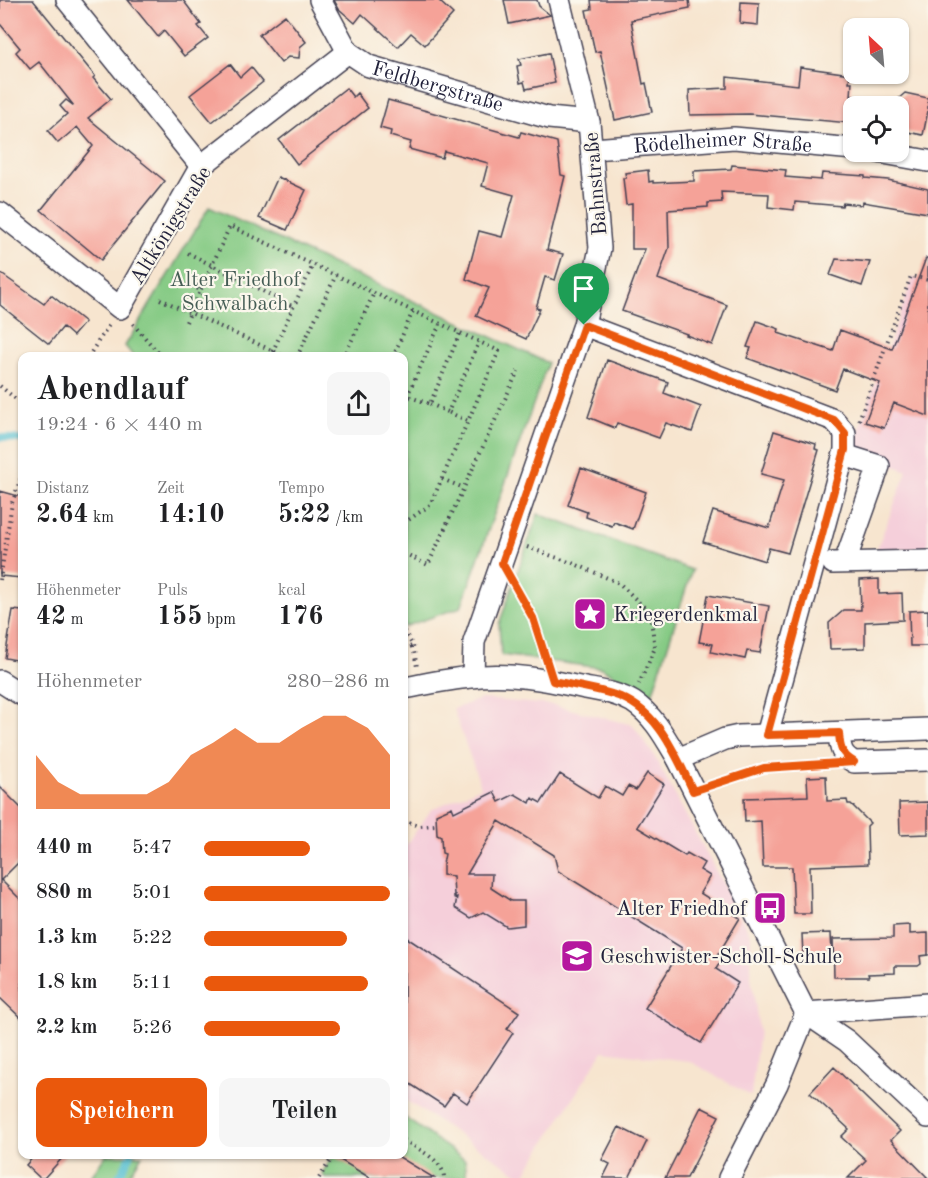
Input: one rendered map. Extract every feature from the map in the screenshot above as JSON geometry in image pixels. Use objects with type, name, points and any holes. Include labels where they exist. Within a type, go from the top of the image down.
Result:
[{"type":"street","points":[[67,0],[201,166]]},
{"type":"street","name":"Feldbergstraße","points":[[320,0],[348,52],[369,66],[549,118],[589,122]]},
{"type":"street","name":"Bahnstraße","points":[[473,676],[474,642],[584,325],[600,248],[589,122],[560,0]]},
{"type":"street","name":"Altkönigstraße","points":[[0,213],[120,308],[201,166],[348,52]]},
{"type":"street","name":"Rödelheimer Straße","points":[[593,149],[734,138],[843,148]]},
{"type":"street","points":[[909,158],[928,161]]},
{"type":"street","points":[[584,325],[834,420],[845,433],[844,455],[767,735]]},
{"type":"street","points":[[844,455],[879,466],[845,562]]},
{"type":"street","points":[[814,564],[928,561]]},
{"type":"street","points":[[412,687],[473,676],[515,676],[553,681],[613,694],[632,702],[658,725],[678,759],[806,1013],[847,1041],[928,1117]]},
{"type":"street","points":[[678,759],[725,739],[767,735],[928,729]]},
{"type":"street","points":[[839,733],[840,749],[844,756],[854,762],[928,760]]},
{"type":"street","points":[[806,1013],[928,1004]]},
{"type":"street","points":[[729,1178],[777,1084],[806,1013]]},
{"type":"path","points":[[186,322],[230,226],[499,351],[430,505],[408,520]]},
{"type":"path","points":[[188,253],[294,307]]},
{"type":"path","points":[[160,299],[273,351],[313,265]]},
{"type":"path","points":[[299,352],[336,275]]},
{"type":"path","points":[[845,433],[857,426],[911,276],[928,280]]},
{"type":"path","points":[[176,277],[200,290]]},
{"type":"path","points":[[346,352],[374,293]]},
{"type":"path","points":[[91,352],[120,308],[158,352]]},
{"type":"path","points":[[395,352],[413,311]]},
{"type":"path","points":[[408,390],[440,324]]},
{"type":"path","points":[[430,404],[460,333]]},
{"type":"path","points":[[448,412],[479,342]]},
{"type":"path","points":[[408,556],[428,565],[518,370]]},
{"type":"path","points":[[0,386],[18,401]]},
{"type":"path","points":[[408,397],[468,421]]},
{"type":"path","points":[[442,479],[464,488]]},
{"type":"path","points":[[0,580],[12,503],[18,487]]},
{"type":"path","points":[[510,541],[575,564],[619,583],[650,613],[655,648],[632,702]]},
{"type":"path","points":[[502,563],[533,618],[553,681]]},
{"type":"path","points":[[408,638],[413,646],[412,687]]},
{"type":"path","points":[[408,647],[413,646]]},
{"type":"path","points":[[693,791],[764,768],[854,762]]},
{"type":"path","points":[[408,822],[419,826],[435,825]]},
{"type":"path","points":[[408,1143],[434,1160],[444,1172],[444,1178]]},
{"type":"path","points":[[319,1178],[331,1159]]},
{"type":"shaded area","points":[[913,278],[928,282],[928,548],[876,551],[907,471],[852,449]]},
{"type":"shaded area","name":"Geschwister-Scholl-Schule","points":[[481,699],[553,705],[633,725],[653,754],[751,936],[751,977],[759,1030],[751,1096],[689,1061],[603,1051],[523,1177],[408,1102],[408,842],[431,810],[481,787],[453,709]]},
{"type":"green space","name":"Alter Friedhof Schwalbach","points":[[209,207],[548,363],[461,607],[408,626],[408,352],[130,352],[125,346]]},
{"type":"green space","points":[[538,514],[692,570],[651,698],[602,668],[501,655],[499,624]]},
{"type":"green space","points":[[408,1120],[465,1160],[467,1178],[325,1178],[322,1173],[331,1159],[408,1159]]},
{"type":"green space","points":[[103,1159],[140,1159],[128,1178],[90,1178]]},
{"type":"building","points":[[0,0],[33,0],[111,99],[88,118],[165,181],[101,260],[41,210],[93,146],[77,127],[58,143],[48,131],[67,114],[60,106],[66,100],[74,106],[39,62],[30,69],[16,52],[20,48],[0,24]]},
{"type":"building","points":[[128,0],[183,0],[201,24],[198,26],[208,38],[184,56],[164,31],[158,37]]},
{"type":"building","points":[[334,0],[438,0],[453,14],[425,45],[411,33],[398,47],[362,14],[355,23],[339,9]]},
{"type":"building","points":[[504,0],[537,0],[539,6],[550,15],[509,24]]},
{"type":"building","points":[[591,0],[689,0],[690,8],[631,20],[643,84],[646,83],[652,112],[615,120],[600,51],[595,52],[586,10],[592,9]]},
{"type":"building","points":[[741,2],[759,3],[758,25],[740,23]]},
{"type":"building","points":[[285,15],[306,42],[300,47],[299,58],[288,57],[281,63],[259,35]]},
{"type":"building","points":[[549,53],[555,83],[526,89],[524,82],[520,83],[517,66],[521,65],[519,59]]},
{"type":"building","points":[[230,64],[240,77],[251,67],[263,82],[212,122],[190,95]]},
{"type":"building","points":[[800,67],[843,73],[843,84],[852,84],[851,96],[843,96],[843,122],[749,114],[690,115],[689,90],[727,88],[727,77],[798,85]]},
{"type":"building","points":[[346,88],[353,97],[357,93],[368,108],[297,164],[279,140]]},
{"type":"building","points":[[905,93],[928,98],[923,135],[909,132],[909,96],[902,96]]},
{"type":"building","points":[[388,100],[519,137],[521,132],[557,142],[561,175],[565,176],[547,250],[563,254],[555,280],[545,277],[536,308],[540,309],[526,339],[476,316],[489,288],[466,279],[479,231],[502,237],[514,195],[482,186],[488,163],[444,151],[442,158],[409,149],[411,142],[390,136],[391,131],[380,128]]},
{"type":"building","points":[[732,165],[786,170],[785,177],[821,180],[822,173],[865,176],[865,178],[888,180],[928,189],[928,213],[863,202],[862,205],[843,203],[842,206],[795,202],[794,210],[768,207],[769,194],[721,192],[722,202],[708,203],[708,207],[668,210],[669,248],[658,279],[727,305],[712,345],[622,311],[645,249],[632,249],[632,204],[626,205],[623,178],[626,178],[625,173],[648,170],[649,182],[653,181],[653,183],[694,181],[694,171],[731,169]]},
{"type":"building","points":[[278,177],[306,190],[287,230],[259,218]]},
{"type":"building","points":[[926,258],[928,258],[928,416],[894,403],[884,428],[865,422],[880,383],[843,369],[835,390],[747,358],[751,348],[747,347],[757,321],[779,329],[778,333],[833,351],[840,330],[892,349]]},
{"type":"building","points":[[836,259],[870,262],[862,286],[830,275]]},
{"type":"building","points":[[0,273],[44,304],[51,295],[85,322],[73,336],[63,327],[49,344],[0,305]]},
{"type":"building","points":[[607,360],[668,382],[664,393],[701,407],[692,432],[666,423],[659,438],[617,423],[615,428],[588,417]]},
{"type":"building","points":[[774,431],[816,444],[815,449],[819,450],[788,553],[769,548],[765,561],[703,542],[713,511],[769,528],[784,480],[761,474]]},
{"type":"building","points":[[581,468],[646,492],[633,529],[614,522],[612,526],[586,517],[587,512],[568,505]]},
{"type":"building","points":[[0,491],[18,496],[18,578],[0,576]]},
{"type":"building","points":[[879,579],[879,594],[902,593],[903,620],[865,622],[865,648],[830,649],[829,623],[844,610],[861,610],[860,580]]},
{"type":"building","points":[[708,595],[769,606],[760,653],[747,651],[745,659],[711,652],[713,644],[699,642]]},
{"type":"building","points":[[13,610],[18,611],[18,660],[5,658]]},
{"type":"building","points":[[928,610],[928,646],[910,646],[909,611]]},
{"type":"building","points":[[647,773],[664,784],[637,827],[685,856],[687,853],[704,863],[700,870],[710,876],[700,893],[740,918],[717,956],[722,959],[716,969],[738,983],[701,1043],[645,1008],[682,948],[558,871],[554,855],[499,821],[467,874],[492,874],[491,888],[511,901],[524,901],[524,925],[507,927],[483,912],[471,918],[455,908],[457,897],[455,898],[455,894],[454,896],[453,876],[443,875],[445,854],[442,853],[441,837],[437,835],[436,814],[452,807],[454,812],[494,792],[499,802],[515,794],[530,803],[532,798],[541,803],[560,774],[598,798],[605,786],[622,796],[628,786],[636,790]]},
{"type":"building","points":[[826,776],[827,801],[847,800],[848,804],[851,804],[870,823],[867,826],[868,864],[810,866],[811,914],[794,914],[792,867],[763,867],[761,821],[745,822],[744,798],[808,796],[807,777]]},
{"type":"building","points":[[0,787],[18,805],[18,863],[1,880],[18,897],[18,1015],[0,998]]},
{"type":"building","points":[[928,802],[928,834],[900,835],[899,803]]},
{"type":"building","points":[[910,925],[910,934],[928,933],[928,955],[920,956],[921,964],[895,966],[895,973],[868,974],[869,977],[834,977],[833,939],[893,938],[893,926]]},
{"type":"building","points":[[831,933],[832,955],[803,956],[802,934]]},
{"type":"building","points":[[408,939],[519,1012],[507,1029],[513,1033],[467,1103],[453,1093],[444,1106],[408,1083]]},
{"type":"building","points":[[834,1067],[900,1131],[891,1140],[928,1178],[848,1178],[866,1160],[841,1137],[849,1129],[810,1093]]},
{"type":"building","points":[[701,1107],[719,1116],[687,1178],[665,1178]]},
{"type":"building","points":[[619,1127],[647,1141],[629,1178],[603,1178],[610,1164],[602,1160]]},
{"type":"building","points":[[31,1159],[61,1159],[44,1178],[40,1178],[26,1165]]},
{"type":"building","points":[[339,1159],[403,1159],[434,1178],[370,1178]]},
{"type":"waterway","points":[[0,437],[18,439]]},
{"type":"waterway","points":[[118,1178],[129,1159]]},
{"type":"place","name":"Kriegerdenkmal","points":[[590,614]]},
{"type":"place","name":"Alter Friedhof","points":[[770,908]]},
{"type":"place","name":"Geschwister-Scholl-Schule","points":[[577,956]]},
{"type":"route","points":[[584,325],[834,420],[845,433],[845,450],[767,735],[839,733],[840,749],[844,756],[854,762],[764,768],[693,791],[658,725],[641,709],[632,702],[613,694],[553,681],[533,618],[502,563],[584,325]]}]
